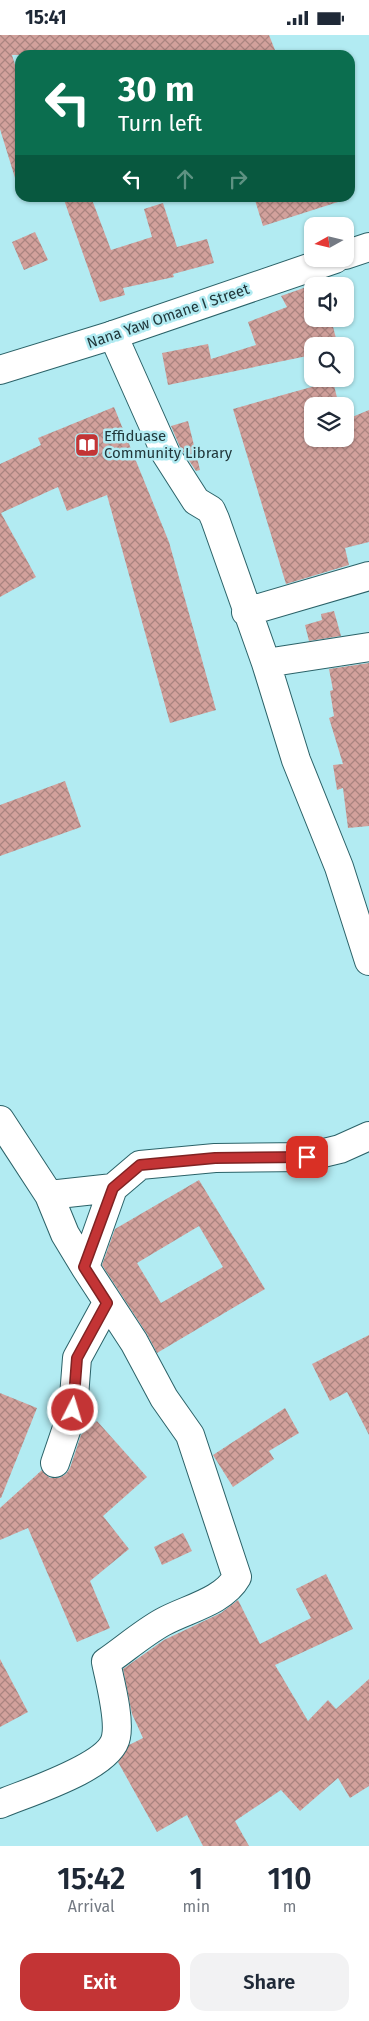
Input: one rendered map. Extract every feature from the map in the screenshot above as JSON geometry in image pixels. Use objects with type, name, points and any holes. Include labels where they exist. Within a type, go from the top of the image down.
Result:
[{"type":"street","points":[[354,252],[369,247]]},
{"type":"street","name":"Nana Yaw Omane I Street","points":[[0,370],[113,335],[312,267]]},
{"type":"street","points":[[113,335],[166,454],[196,501],[211,510],[246,612],[266,663],[296,760],[340,867],[369,961]]},
{"type":"street","points":[[246,612],[369,576]]},
{"type":"street","points":[[266,663],[369,647]]},
{"type":"street","points":[[0,1120],[49,1195],[65,1234],[84,1267],[134,1342],[164,1398],[190,1435],[237,1577],[234,1583],[218,1596],[162,1623],[106,1662],[115,1714],[116,1739],[101,1760],[65,1778],[0,1804]]},
{"type":"street","points":[[84,1267],[113,1188],[140,1165],[215,1158],[307,1157],[340,1149],[369,1136]]},
{"type":"street","points":[[49,1195],[113,1188]]},
{"type":"street","points":[[55,1463],[73,1410],[77,1358],[107,1303]]},
{"type":"building","points":[[0,35],[269,35],[275,50],[15,50],[15,55],[12,55],[15,65],[15,178],[0,129]]},
{"type":"building","points":[[65,202],[93,202],[111,250],[152,237],[144,209],[163,203],[177,247],[207,239],[214,263],[173,274],[174,277],[123,288],[125,295],[100,302]]},
{"type":"building","points":[[256,202],[338,202],[263,226]]},
{"type":"building","points":[[35,232],[48,260],[24,270],[12,242]]},
{"type":"building","points":[[304,288],[304,327],[333,327],[336,337],[304,337],[304,357],[168,385],[162,353],[208,344],[211,359],[256,345],[248,322],[287,307],[281,296]]},
{"type":"building","points":[[312,387],[334,387],[337,397],[304,397],[304,447],[354,447],[354,416],[369,410],[369,542],[345,548],[349,565],[286,584],[233,409]]},
{"type":"building","points":[[114,407],[169,542],[216,710],[170,723],[107,495],[67,511],[58,487],[1,513],[36,577],[0,597],[0,464],[41,445],[38,438]]},
{"type":"building","points":[[188,421],[200,470],[196,471],[180,447],[171,426]]},
{"type":"building","points":[[334,611],[341,636],[309,641],[305,625],[322,620],[321,614]]},
{"type":"building","points":[[369,663],[369,826],[348,828],[343,788],[337,790],[333,765],[343,764],[329,718],[334,716],[330,691],[333,690],[329,669]]},
{"type":"building","points":[[65,781],[81,827],[0,856],[0,805]]},
{"type":"building","points":[[199,1180],[265,1289],[157,1353],[147,1334],[102,1265],[115,1229]],"holes":[[[199,1226],[223,1267],[161,1303],[137,1263]]]},
{"type":"building","points":[[369,1335],[369,1435],[347,1392],[330,1401],[312,1364]]},
{"type":"building","points":[[0,1393],[37,1408],[1,1498],[0,1498]]},
{"type":"building","points":[[285,1408],[299,1433],[269,1451],[274,1459],[233,1487],[213,1455]]},
{"type":"building","points":[[97,1421],[147,1477],[103,1516],[129,1549],[90,1581],[110,1628],[77,1642],[28,1528],[0,1540],[0,1508],[42,1470],[50,1478],[59,1478],[66,1474],[70,1468],[81,1435]]},
{"type":"building","points":[[183,1533],[192,1551],[162,1565],[154,1547]]},
{"type":"building","points":[[326,1574],[353,1629],[275,1665],[308,1721],[328,1700],[336,1709],[369,1679],[369,1786],[350,1798],[338,1778],[300,1811],[281,1790],[235,1821],[249,1846],[203,1846],[187,1815],[157,1832],[118,1762],[129,1745],[143,1738],[132,1714],[123,1669],[164,1640],[221,1613],[238,1600],[260,1644],[311,1618],[296,1589]]},
{"type":"building","points":[[0,1659],[28,1712],[0,1727]]},
{"type":"place","name":"Effiduase Community Library","points":[[87,445]]},
{"type":"route","points":[[73,1410],[77,1358],[107,1303],[84,1267],[113,1188],[140,1165],[215,1158],[307,1157]]}]
